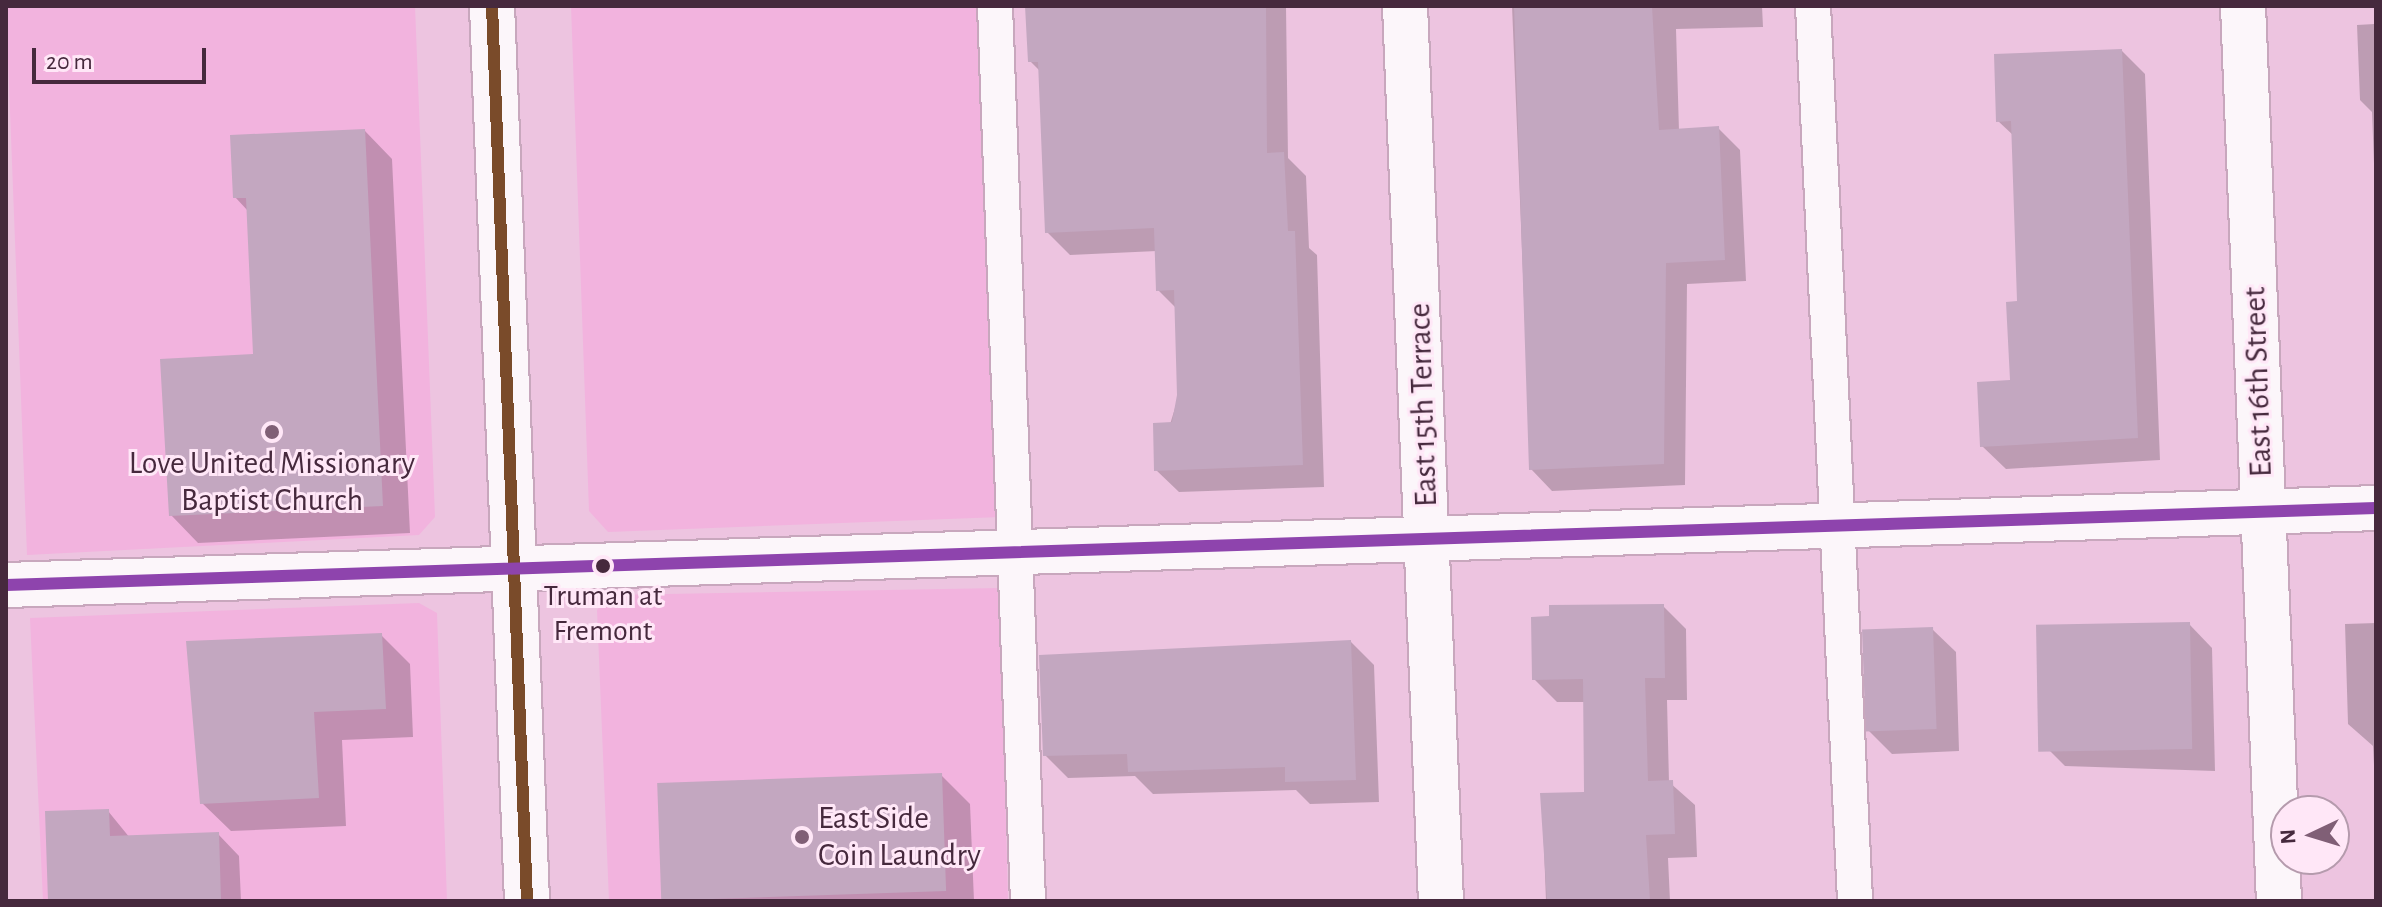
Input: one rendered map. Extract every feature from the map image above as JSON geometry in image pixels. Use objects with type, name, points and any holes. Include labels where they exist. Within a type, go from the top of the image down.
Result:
[{"type":"street","points":[[492,6],[527,901]]},
{"type":"street","name":"East 15th Terrace","points":[[1405,6],[1441,901]]},
{"type":"street","name":"East 16th Street","points":[[2243,6],[2279,901]]},
{"type":"street","points":[[6,585],[2376,508]]},
{"type":"lane","points":[[995,6],[1028,901]]},
{"type":"lane","points":[[1813,6],[1840,526],[1855,901]]},
{"type":"shaded area","points":[[6,6],[415,6],[435,517],[419,535],[27,555]]},
{"type":"shaded area","points":[[571,6],[980,6],[1001,517],[608,532],[589,511]]},
{"type":"shaded area","points":[[1000,588],[1008,901],[609,901],[597,610],[610,595]]},
{"type":"shaded area","points":[[419,603],[437,613],[447,901],[43,901],[30,618]]},
{"type":"building","points":[[1025,6],[1266,6],[1267,153],[1284,152],[1288,231],[1295,231],[1303,465],[1154,471],[1153,423],[1172,422],[1177,395],[1174,290],[1156,291],[1154,228],[1045,233],[1038,62],[1028,62]]},
{"type":"building","points":[[1514,6],[1652,6],[1659,130],[1719,126],[1725,260],[1666,263],[1664,464],[1529,470]]},
{"type":"building","points":[[2122,49],[2138,438],[1980,447],[1977,382],[2010,380],[2006,302],[2017,301],[2011,121],[1996,122],[1994,54]]},
{"type":"building","points":[[365,129],[383,506],[169,516],[160,359],[253,354],[246,198],[233,198],[230,135]]},
{"type":"building","points":[[1664,604],[1665,678],[1645,678],[1648,781],[1673,780],[1675,834],[1646,835],[1650,901],[1547,901],[1540,793],[1584,792],[1583,679],[1532,680],[1531,617],[1549,616],[1549,605]]},
{"type":"building","points":[[2190,622],[2192,749],[2038,752],[2036,625]]},
{"type":"building","points":[[1933,627],[1937,729],[1866,731],[1862,629]]},
{"type":"building","points":[[382,633],[386,709],[314,712],[319,798],[200,804],[186,641]]},
{"type":"building","points":[[1351,640],[1356,780],[1285,782],[1285,767],[1128,772],[1127,754],[1043,756],[1039,655]]},
{"type":"building","name":"East Side Coin Laundry","points":[[942,773],[946,891],[661,901],[657,783]]},
{"type":"building","points":[[109,809],[110,836],[219,832],[221,901],[48,901],[45,811]]},
{"type":"transit line","points":[[492,6],[527,901]]},
{"type":"transit line","points":[[6,585],[2376,508]]},
{"type":"place","name":"Love United Missionary Baptist Church","points":[[272,432]]},
{"type":"place","name":"Truman at Fremont","points":[[603,566]]},
{"type":"place","name":"East Side Coin Laundry","points":[[802,837]]}]
